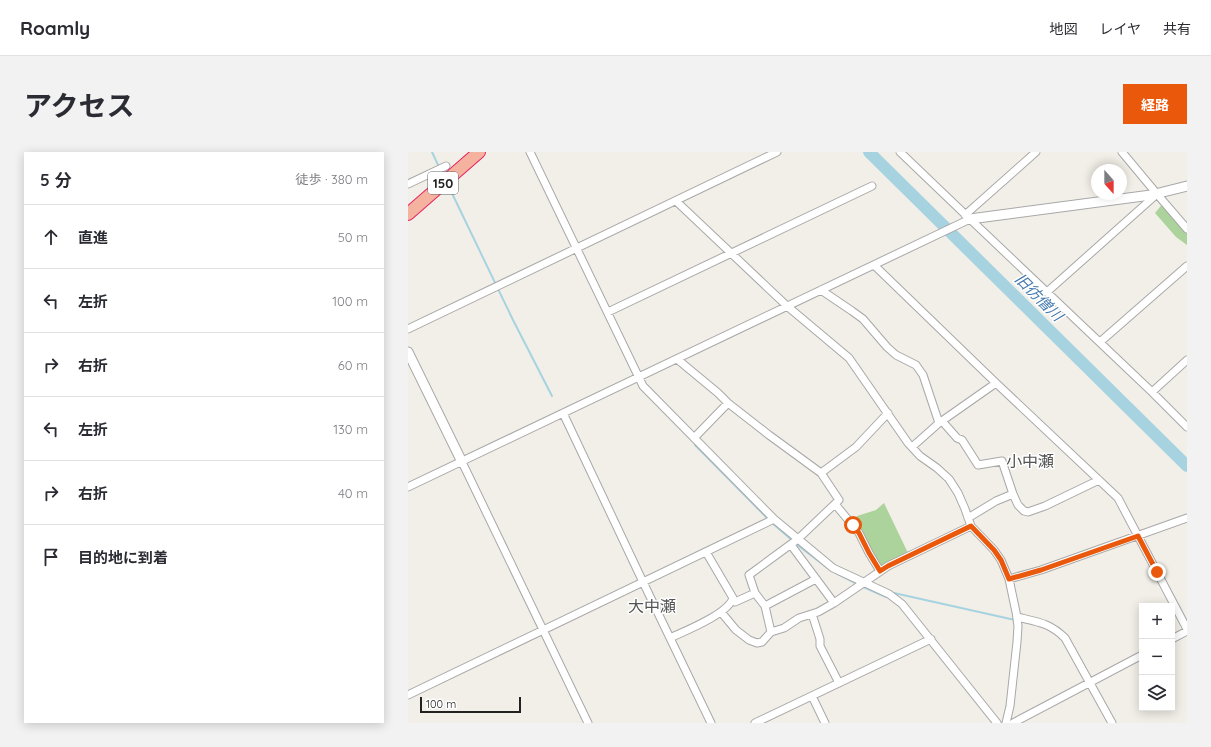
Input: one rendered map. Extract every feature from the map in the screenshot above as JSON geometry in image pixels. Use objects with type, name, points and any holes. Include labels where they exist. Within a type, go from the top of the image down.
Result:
[{"type":"highway","name":"150","points":[[408,214],[479,152]]},
{"type":"street","points":[[530,152],[644,386],[774,519],[798,540],[833,568],[889,594],[902,604],[997,723]]},
{"type":"street","points":[[408,329],[777,152]]},
{"type":"street","points":[[900,152],[1187,426]]},
{"type":"street","points":[[408,488],[874,265],[968,217],[1036,152]]},
{"type":"street","points":[[1122,152],[1187,229]]},
{"type":"street","points":[[408,184],[446,166]]},
{"type":"street","points":[[608,312],[872,186]]},
{"type":"street","points":[[968,217],[1157,194],[1187,186]]},
{"type":"street","points":[[1047,292],[1157,194]]},
{"type":"street","points":[[676,201],[787,306],[849,358],[912,447],[920,456],[949,479],[958,493],[971,526],[994,550],[1001,560],[1009,579],[1017,617],[1017,642],[1010,706],[1006,723]]},
{"type":"street","points":[[874,265],[1118,498],[1187,630],[1175,637]]},
{"type":"street","points":[[1100,342],[1187,266]]},
{"type":"street","points":[[822,290],[863,319],[887,348],[896,355],[916,365],[923,375],[941,422],[957,438],[962,440],[978,465],[1002,461],[1013,494],[1018,505],[1024,511],[1028,512],[1045,506],[1099,480]]},
{"type":"street","points":[[408,352],[588,723]]},
{"type":"street","points":[[677,359],[769,436],[821,473],[839,500],[798,540],[749,575],[755,593],[765,606],[770,632]]},
{"type":"street","points":[[1152,392],[1187,360]]},
{"type":"street","points":[[912,447],[941,422],[996,383]]},
{"type":"street","points":[[694,438],[728,403]]},
{"type":"street","points":[[563,413],[711,723]]},
{"type":"street","points":[[821,473],[856,447],[888,413]]},
{"type":"street","points":[[968,518],[996,501],[1013,494]]},
{"type":"street","points":[[835,504],[859,533],[880,571]]},
{"type":"street","points":[[1009,579],[1041,570],[1187,518]]},
{"type":"street","points":[[408,694],[774,519]]},
{"type":"street","points":[[721,612],[736,630],[750,640],[757,643],[762,642],[770,632],[784,628],[799,618],[818,612],[834,603],[888,566],[971,526]]},
{"type":"street","points":[[790,545],[834,603]]},
{"type":"street","points":[[706,552],[733,598],[732,601]]},
{"type":"street","points":[[765,606],[816,579]]},
{"type":"street","points":[[670,638],[721,612],[732,601],[734,602],[755,593]]},
{"type":"street","points":[[812,614],[820,639],[820,646],[839,683]]},
{"type":"street","points":[[1017,617],[1045,624],[1060,632],[1071,647],[1112,723]]},
{"type":"street","points":[[755,723],[931,639]]},
{"type":"street","points":[[1013,723],[1139,657]]},
{"type":"street","points":[[812,696],[825,723]]},
{"type":"green space","points":[[1164,202],[1187,227],[1187,245],[1176,237],[1155,213]]},
{"type":"green space","points":[[884,503],[909,555],[879,569],[853,525],[857,516],[876,510]]},
{"type":"waterway","points":[[432,152],[439,167]]},
{"type":"waterway","name":"旧彷僧川","points":[[869,152],[1187,466]]},
{"type":"waterway","points":[[448,185],[513,320],[552,396]]},
{"type":"waterway","points":[[695,445],[769,520]]},
{"type":"waterway","points":[[772,523],[793,541]]},
{"type":"waterway","points":[[796,544],[829,569]]},
{"type":"waterway","points":[[836,573],[857,584]]},
{"type":"waterway","points":[[861,586],[886,597],[888,596]]},
{"type":"waterway","points":[[892,594],[894,593],[1015,620]]},
{"type":"district","name":"小中瀬","points":[[1030,461]]},
{"type":"district","name":"大中瀬","points":[[652,606]]},
{"type":"route","points":[[853,525],[880,571],[971,526],[994,550],[1001,560],[1009,579],[1041,570],[1138,536],[1157,572]]}]
